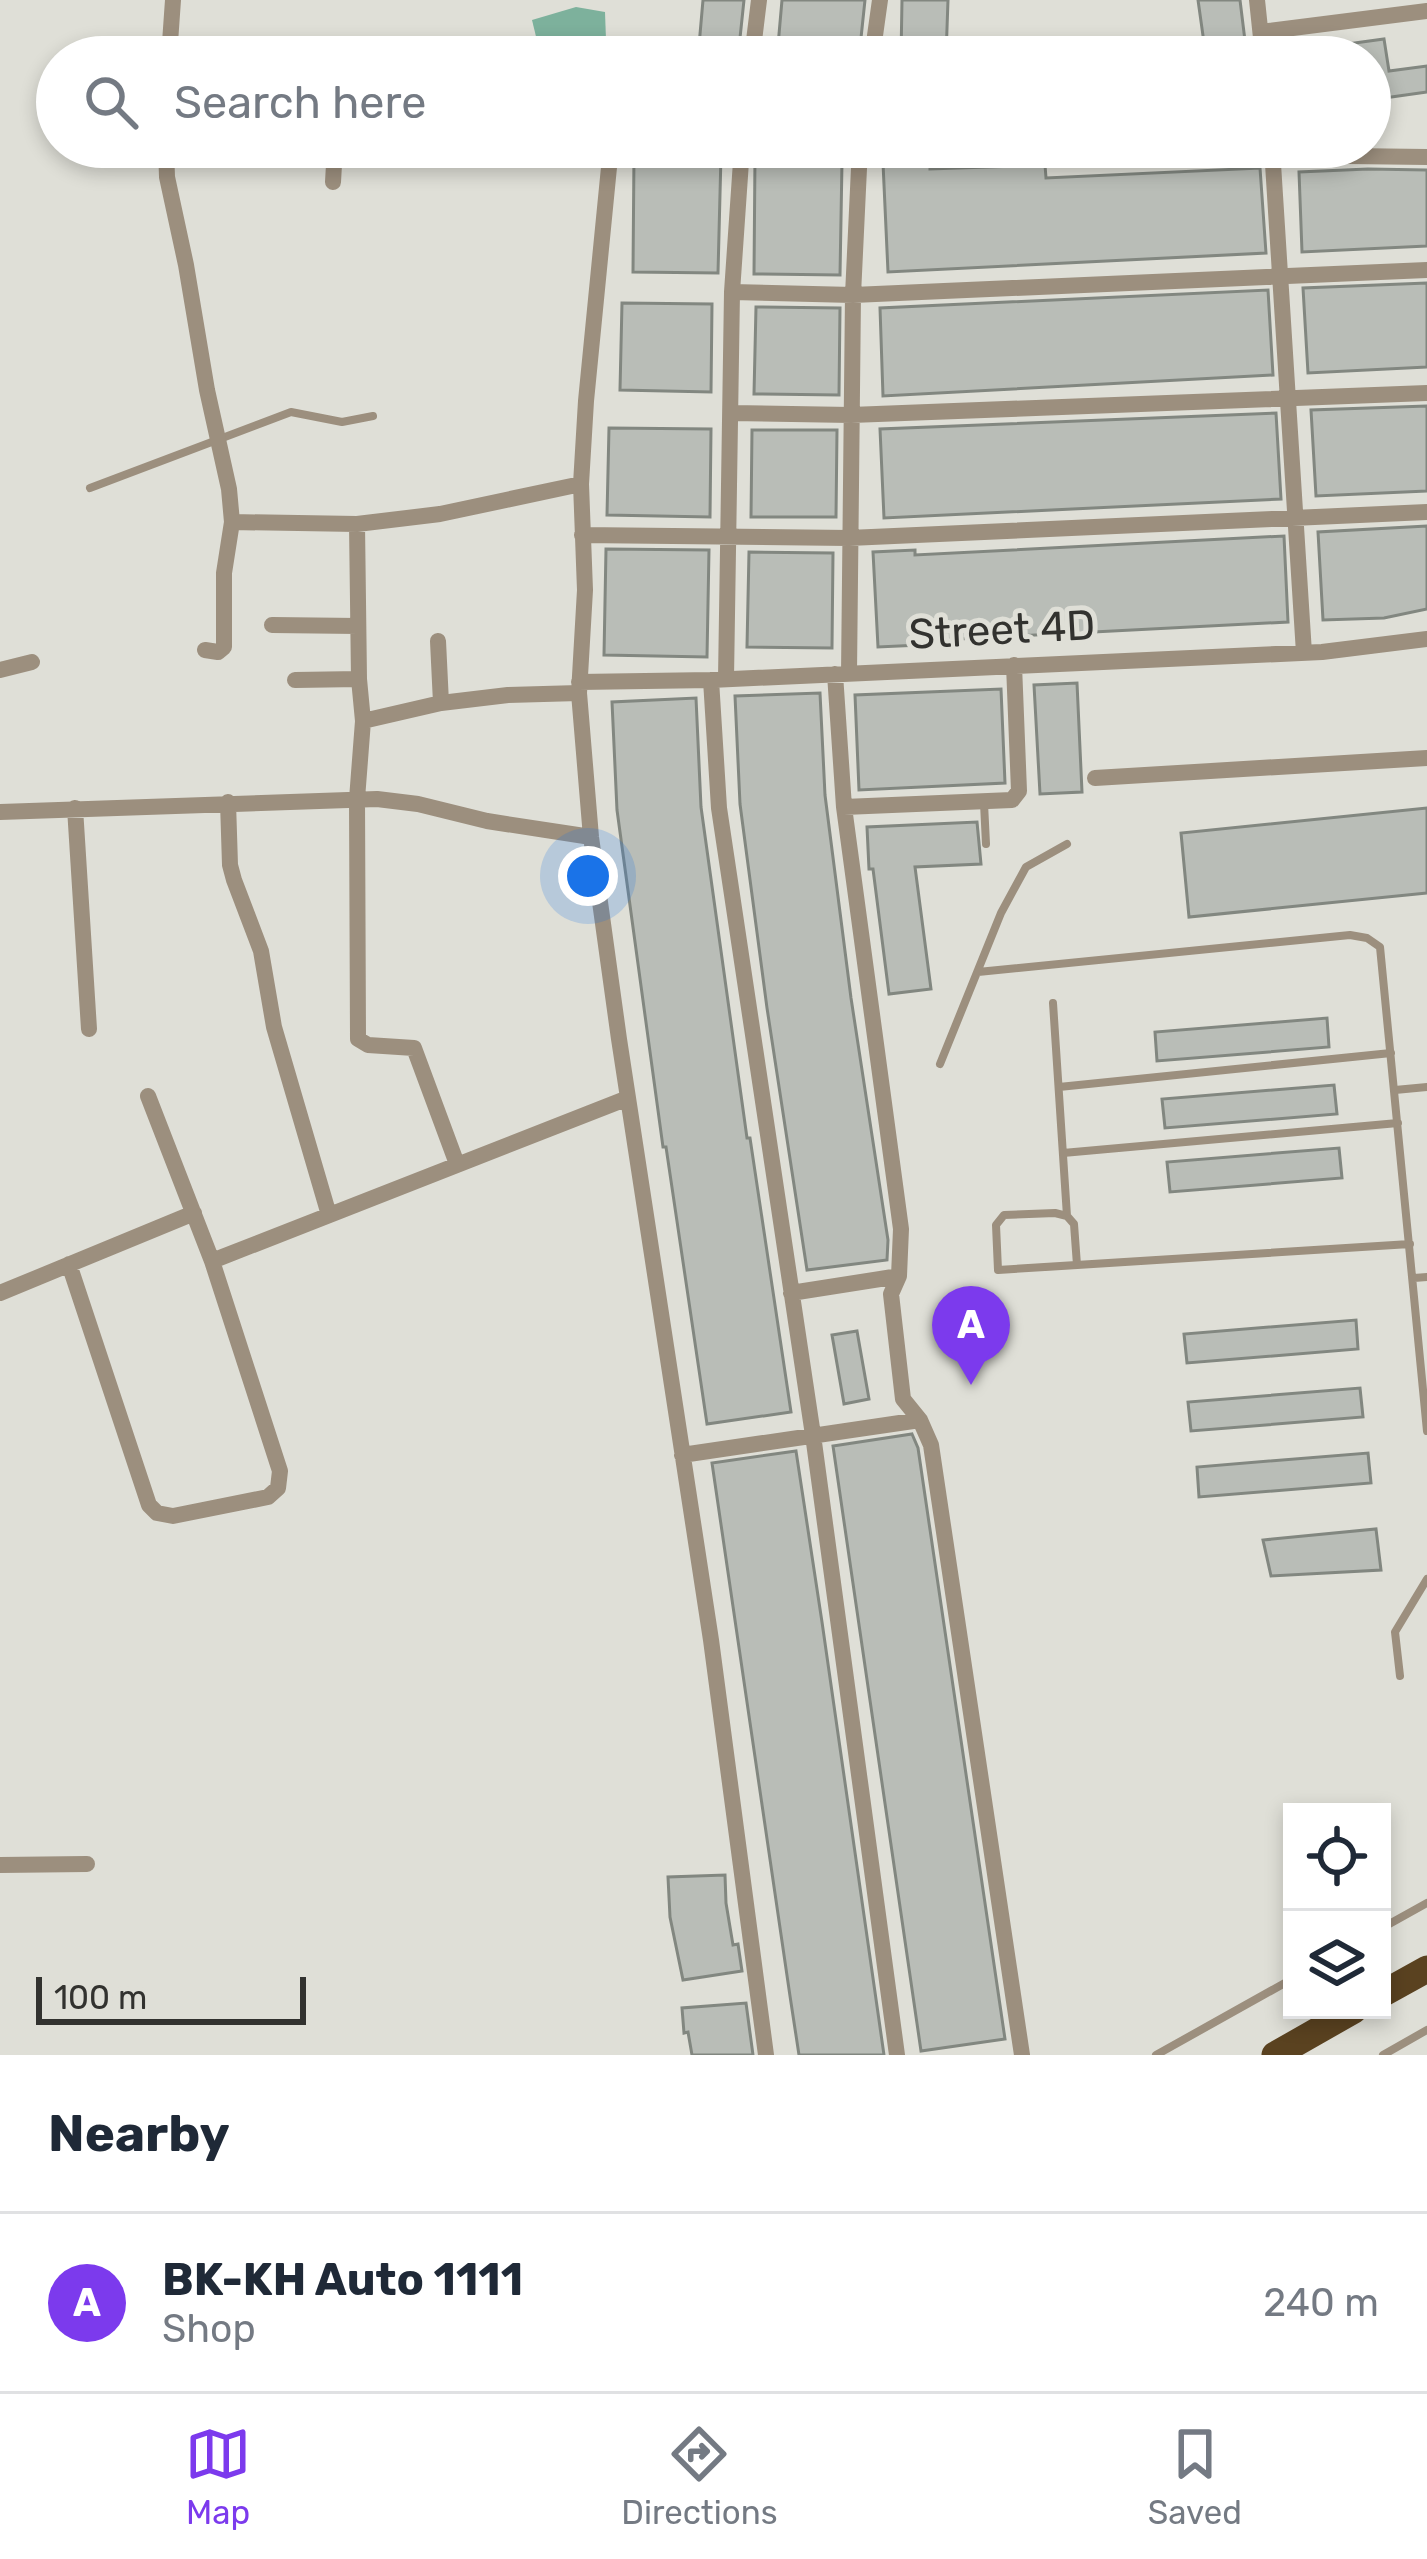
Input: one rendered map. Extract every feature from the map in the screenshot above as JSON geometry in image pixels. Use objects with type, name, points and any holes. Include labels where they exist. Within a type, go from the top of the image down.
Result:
[{"type":"highway","points":[[1391,1989],[1427,1969]]},
{"type":"highway","points":[[1275,2055],[1338,2019]]},
{"type":"street","points":[[170,36],[173,0]]},
{"type":"street","points":[[755,36],[759,0]]},
{"type":"street","points":[[875,36],[880,0]]},
{"type":"street","points":[[1257,0],[1261,36]]},
{"type":"street","points":[[1261,32],[1427,11]]},
{"type":"street","points":[[1391,156],[1427,157]]},
{"type":"street","points":[[167,168],[232,522],[224,573],[224,647],[218,652],[205,650]]},
{"type":"street","points":[[333,168],[333,182]]},
{"type":"street","points":[[609,168],[580,484],[585,590],[579,687],[591,837],[711,1640],[766,2055]]},
{"type":"street","points":[[740,168],[731,292],[729,538],[719,679],[719,808],[813,1435],[897,2055]]},
{"type":"street","points":[[859,168],[842,674],[844,807],[901,1229],[899,1276],[891,1294],[903,1399],[920,1420],[931,1445],[1022,2055]]},
{"type":"street","points":[[1273,168],[1304,652]]},
{"type":"street","points":[[731,292],[853,295],[1427,270]]},
{"type":"street","points":[[731,413],[850,415],[1427,393]]},
{"type":"street","points":[[232,522],[357,524],[440,514],[580,484]]},
{"type":"street","points":[[582,535],[849,538],[1427,512]]},
{"type":"street","points":[[357,524],[363,721],[357,799],[358,1039],[368,1045],[414,1048],[457,1164]]},
{"type":"street","points":[[272,625],[358,626]]},
{"type":"street","name":"Street 4D","points":[[363,721],[441,703],[579,687],[1304,652],[1427,639]]},
{"type":"street","points":[[438,641],[441,703]]},
{"type":"street","points":[[0,670],[32,662]]},
{"type":"street","points":[[844,807],[1012,800],[1019,791],[1014,665]]},
{"type":"street","points":[[296,680],[359,680]]},
{"type":"street","points":[[1095,778],[1427,758]]},
{"type":"street","points":[[0,812],[357,799],[418,803],[487,821],[591,837]]},
{"type":"street","points":[[228,802],[230,865],[261,951],[274,1027],[329,1215]]},
{"type":"street","points":[[74,808],[89,1029]]},
{"type":"street","points":[[70,1264],[149,1505],[157,1513],[173,1516],[268,1497],[278,1488],[280,1471],[212,1261],[148,1096]]},
{"type":"street","points":[[212,1261],[628,1098]]},
{"type":"street","points":[[0,1293],[194,1213]]},
{"type":"street","points":[[790,1293],[899,1276]]},
{"type":"street","points":[[682,1455],[920,1420]]},
{"type":"street","points":[[0,1864],[87,1864]]},
{"type":"lane","points":[[90,488],[291,412],[342,422],[374,416]]},
{"type":"lane","points":[[984,801],[986,844]]},
{"type":"lane","points":[[940,1064],[1001,913],[1026,867],[1066,844]]},
{"type":"lane","points":[[978,973],[1350,935],[1380,947],[1427,1431]]},
{"type":"lane","points":[[1053,1003],[1067,1216]]},
{"type":"lane","points":[[1059,1088],[1391,1053]]},
{"type":"lane","points":[[1395,1090],[1427,1088]]},
{"type":"lane","points":[[1063,1153],[1398,1123]]},
{"type":"lane","points":[[1078,1265],[1074,1224],[1067,1216],[1004,1215],[996,1225],[998,1270],[1078,1265],[1410,1244]]},
{"type":"lane","points":[[1414,1278],[1427,1277]]},
{"type":"lane","points":[[1400,1676],[1395,1632],[1427,1579]]},
{"type":"lane","points":[[1391,1923],[1427,1903]]},
{"type":"lane","points":[[1156,2055],[1283,1984]]},
{"type":"lane","points":[[1383,2055],[1427,2030]]},
{"type":"shaded area","points":[[576,7],[605,12],[606,36],[536,36],[532,20]]},
{"type":"building","points":[[703,0],[744,0],[740,36],[700,36]]},
{"type":"building","points":[[782,0],[865,0],[861,36],[779,36]]},
{"type":"building","points":[[902,0],[948,0],[947,36],[901,36]]},
{"type":"building","points":[[1198,0],[1240,0],[1244,36],[1203,36]]},
{"type":"building","points":[[1427,66],[1427,92],[1391,97],[1391,71]]},
{"type":"building","points":[[634,168],[721,168],[718,273],[633,272]]},
{"type":"building","points":[[755,168],[842,168],[840,275],[754,274]]},
{"type":"building","points":[[883,168],[1045,168],[1046,178],[1260,168],[1266,253],[888,272]]},
{"type":"building","points":[[1427,170],[1427,246],[1302,252],[1299,172]]},
{"type":"building","points":[[1427,283],[1427,367],[1308,373],[1303,288]]},
{"type":"building","points":[[1268,290],[1273,375],[883,396],[880,308]]},
{"type":"building","points":[[622,303],[712,304],[711,392],[620,390]]},
{"type":"building","points":[[756,307],[840,308],[839,395],[754,394]]},
{"type":"building","points":[[1427,406],[1427,491],[1316,496],[1311,410]]},
{"type":"building","points":[[1276,413],[1281,499],[884,518],[880,429]]},
{"type":"building","points":[[609,428],[711,429],[710,517],[607,515]]},
{"type":"building","points":[[752,430],[837,430],[836,517],[751,517]]},
{"type":"building","points":[[1427,526],[1427,609],[1384,618],[1323,620],[1318,532]]},
{"type":"building","points":[[1284,536],[1288,622],[878,647],[873,552],[915,550],[915,555]]},
{"type":"building","points":[[606,549],[709,550],[707,657],[604,655]]},
{"type":"building","points":[[749,552],[833,553],[832,648],[747,647]]},
{"type":"building","points":[[1077,683],[1082,792],[1040,794],[1034,685]]},
{"type":"building","points":[[1001,689],[1005,783],[859,790],[855,695]]},
{"type":"building","points":[[820,693],[825,795],[888,1240],[887,1260],[807,1270],[740,804],[735,696]]},
{"type":"building","points":[[696,698],[701,807],[791,1412],[707,1424],[617,810],[612,702]]},
{"type":"building","points":[[1427,808],[1427,893],[1189,917],[1181,833]]},
{"type":"building","points":[[977,822],[981,864],[915,867],[931,989],[889,994],[867,827]]},
{"type":"building","points":[[1327,1018],[1329,1047],[1157,1061],[1155,1032]]},
{"type":"building","points":[[1334,1085],[1337,1114],[1165,1128],[1162,1099]]},
{"type":"building","points":[[1339,1148],[1342,1178],[1170,1192],[1167,1162]]},
{"type":"building","points":[[1356,1320],[1358,1349],[1187,1363],[1184,1334]]},
{"type":"building","points":[[857,1331],[869,1399],[844,1404],[832,1335]]},
{"type":"building","points":[[1360,1388],[1363,1417],[1191,1431],[1188,1402]]},
{"type":"building","points":[[912,1434],[918,1448],[1005,2039],[921,2051],[833,1446]]},
{"type":"building","points":[[796,1451],[884,2055],[799,2055],[712,1463]]},
{"type":"building","points":[[1368,1453],[1371,1483],[1199,1497],[1197,1467]]},
{"type":"building","points":[[1376,1529],[1381,1570],[1271,1576],[1263,1540]]},
{"type":"building","points":[[725,1875],[733,1945],[738,1944],[742,1971],[683,1980],[670,1917],[668,1877]]},
{"type":"building","points":[[746,2003],[753,2055],[692,2055],[682,2008]]},
{"type":"place","name":"BK-KH Auto 1111","points":[[971,1385]]}]
